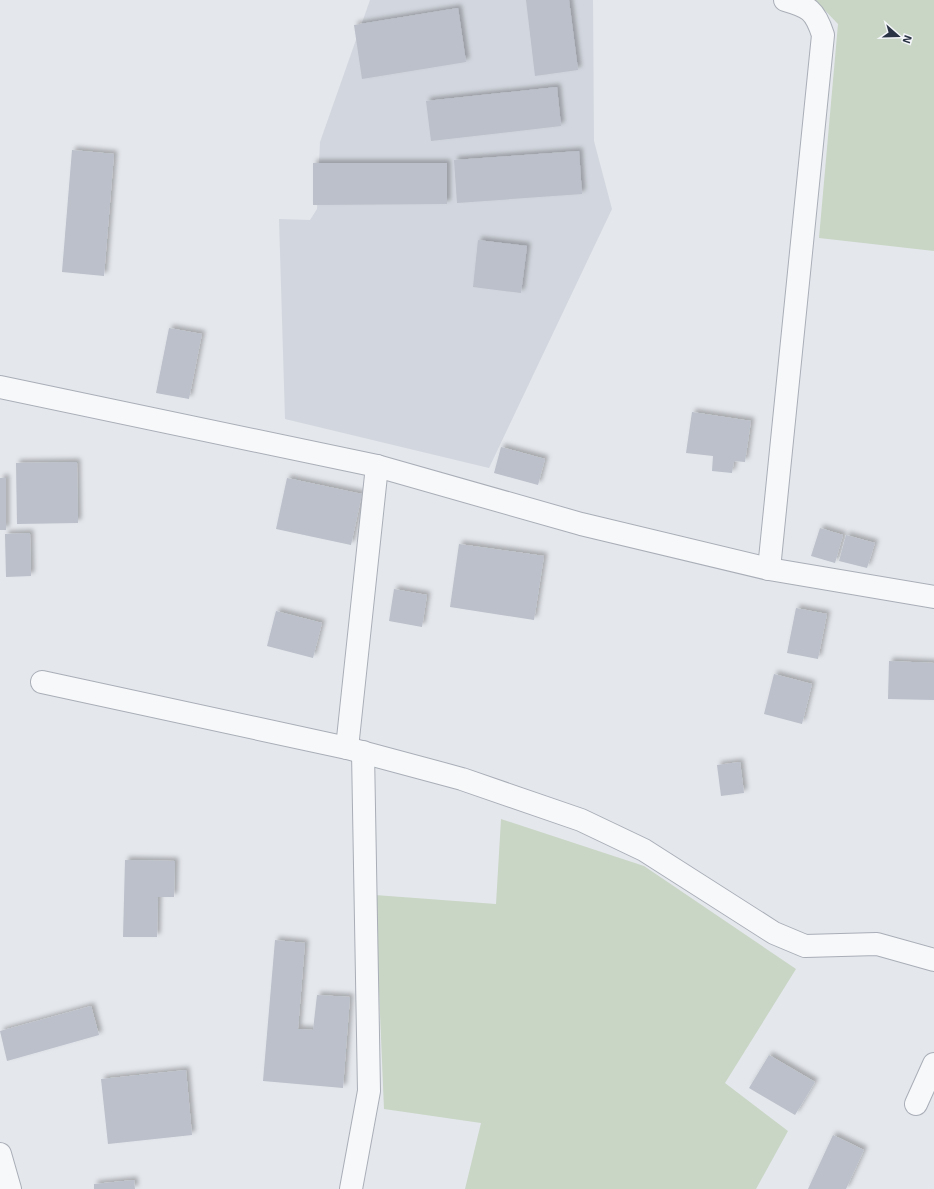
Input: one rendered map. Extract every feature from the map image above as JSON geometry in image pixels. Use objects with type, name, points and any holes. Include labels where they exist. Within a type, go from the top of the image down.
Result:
[{"type":"street","points":[[770,569],[823,34],[818,18],[804,6],[785,0]]},
{"type":"street","points":[[0,386],[377,466],[581,524],[770,569],[934,596]]},
{"type":"street","points":[[351,1189],[369,1091],[355,750],[377,466]]},
{"type":"street","points":[[42,682],[355,750],[462,779],[581,820],[644,850],[774,933],[805,946],[877,944],[934,960]]},
{"type":"street","points":[[916,1104],[934,1064]]},
{"type":"street","points":[[0,1154],[10,1189]]},
{"type":"shaded area","points":[[370,0],[593,0],[594,141],[612,209],[489,468],[285,419],[279,219],[310,220],[317,209],[320,142]]},
{"type":"green space","points":[[815,0],[934,0],[934,251],[819,238],[838,24]]},
{"type":"green space","points":[[501,819],[644,866],[796,969],[725,1083],[788,1131],[756,1189],[465,1189],[481,1123],[384,1109],[375,895],[496,904]]},
{"type":"building","points":[[526,0],[569,0],[578,70],[535,76]]},
{"type":"building","points":[[458,8],[466,62],[362,79],[354,25]]},
{"type":"building","points":[[557,87],[561,126],[431,141],[426,101]]},
{"type":"building","points":[[72,150],[114,154],[104,276],[62,272]]},
{"type":"building","points":[[579,151],[582,194],[457,203],[454,160]]},
{"type":"building","points":[[313,163],[447,163],[447,204],[313,205]]},
{"type":"building","points":[[478,240],[527,246],[521,293],[473,287]]},
{"type":"building","points":[[169,328],[202,334],[189,399],[156,393]]},
{"type":"building","points":[[692,412],[751,421],[745,462],[734,461],[732,473],[712,471],[713,456],[686,453]]},
{"type":"building","points":[[501,447],[545,459],[538,485],[494,473]]},
{"type":"building","points":[[77,462],[78,523],[17,524],[16,463]]},
{"type":"building","points":[[0,478],[6,478],[6,530],[0,530]]},
{"type":"building","points":[[287,478],[362,494],[351,545],[276,529]]},
{"type":"building","points":[[820,528],[843,535],[835,563],[811,556]]},
{"type":"building","points":[[30,533],[31,576],[6,577],[5,534]]},
{"type":"building","points":[[846,535],[875,543],[867,568],[839,561]]},
{"type":"building","points":[[459,544],[544,556],[534,620],[450,607]]},
{"type":"building","points":[[394,589],[427,595],[422,627],[389,621]]},
{"type":"building","points":[[796,608],[827,614],[818,659],[787,653]]},
{"type":"building","points":[[276,611],[322,623],[313,658],[267,646]]},
{"type":"building","points":[[889,661],[934,663],[934,700],[888,699]]},
{"type":"building","points":[[774,674],[812,684],[802,724],[764,714]]},
{"type":"building","points":[[740,762],[744,793],[721,796],[717,765]]},
{"type":"building","points":[[125,860],[175,861],[174,897],[158,897],[157,937],[123,937]]},
{"type":"building","points":[[275,940],[305,943],[298,1029],[313,1030],[317,995],[350,997],[343,1088],[263,1081]]},
{"type":"building","points":[[91,1006],[99,1035],[7,1061],[0,1031]]},
{"type":"building","points":[[769,1055],[815,1082],[795,1115],[749,1088]]},
{"type":"building","points":[[186,1070],[192,1135],[108,1144],[101,1079]]},
{"type":"building","points":[[833,1135],[864,1150],[846,1189],[808,1189]]},
{"type":"building","points":[[134,1180],[135,1189],[94,1189],[94,1184]]}]
